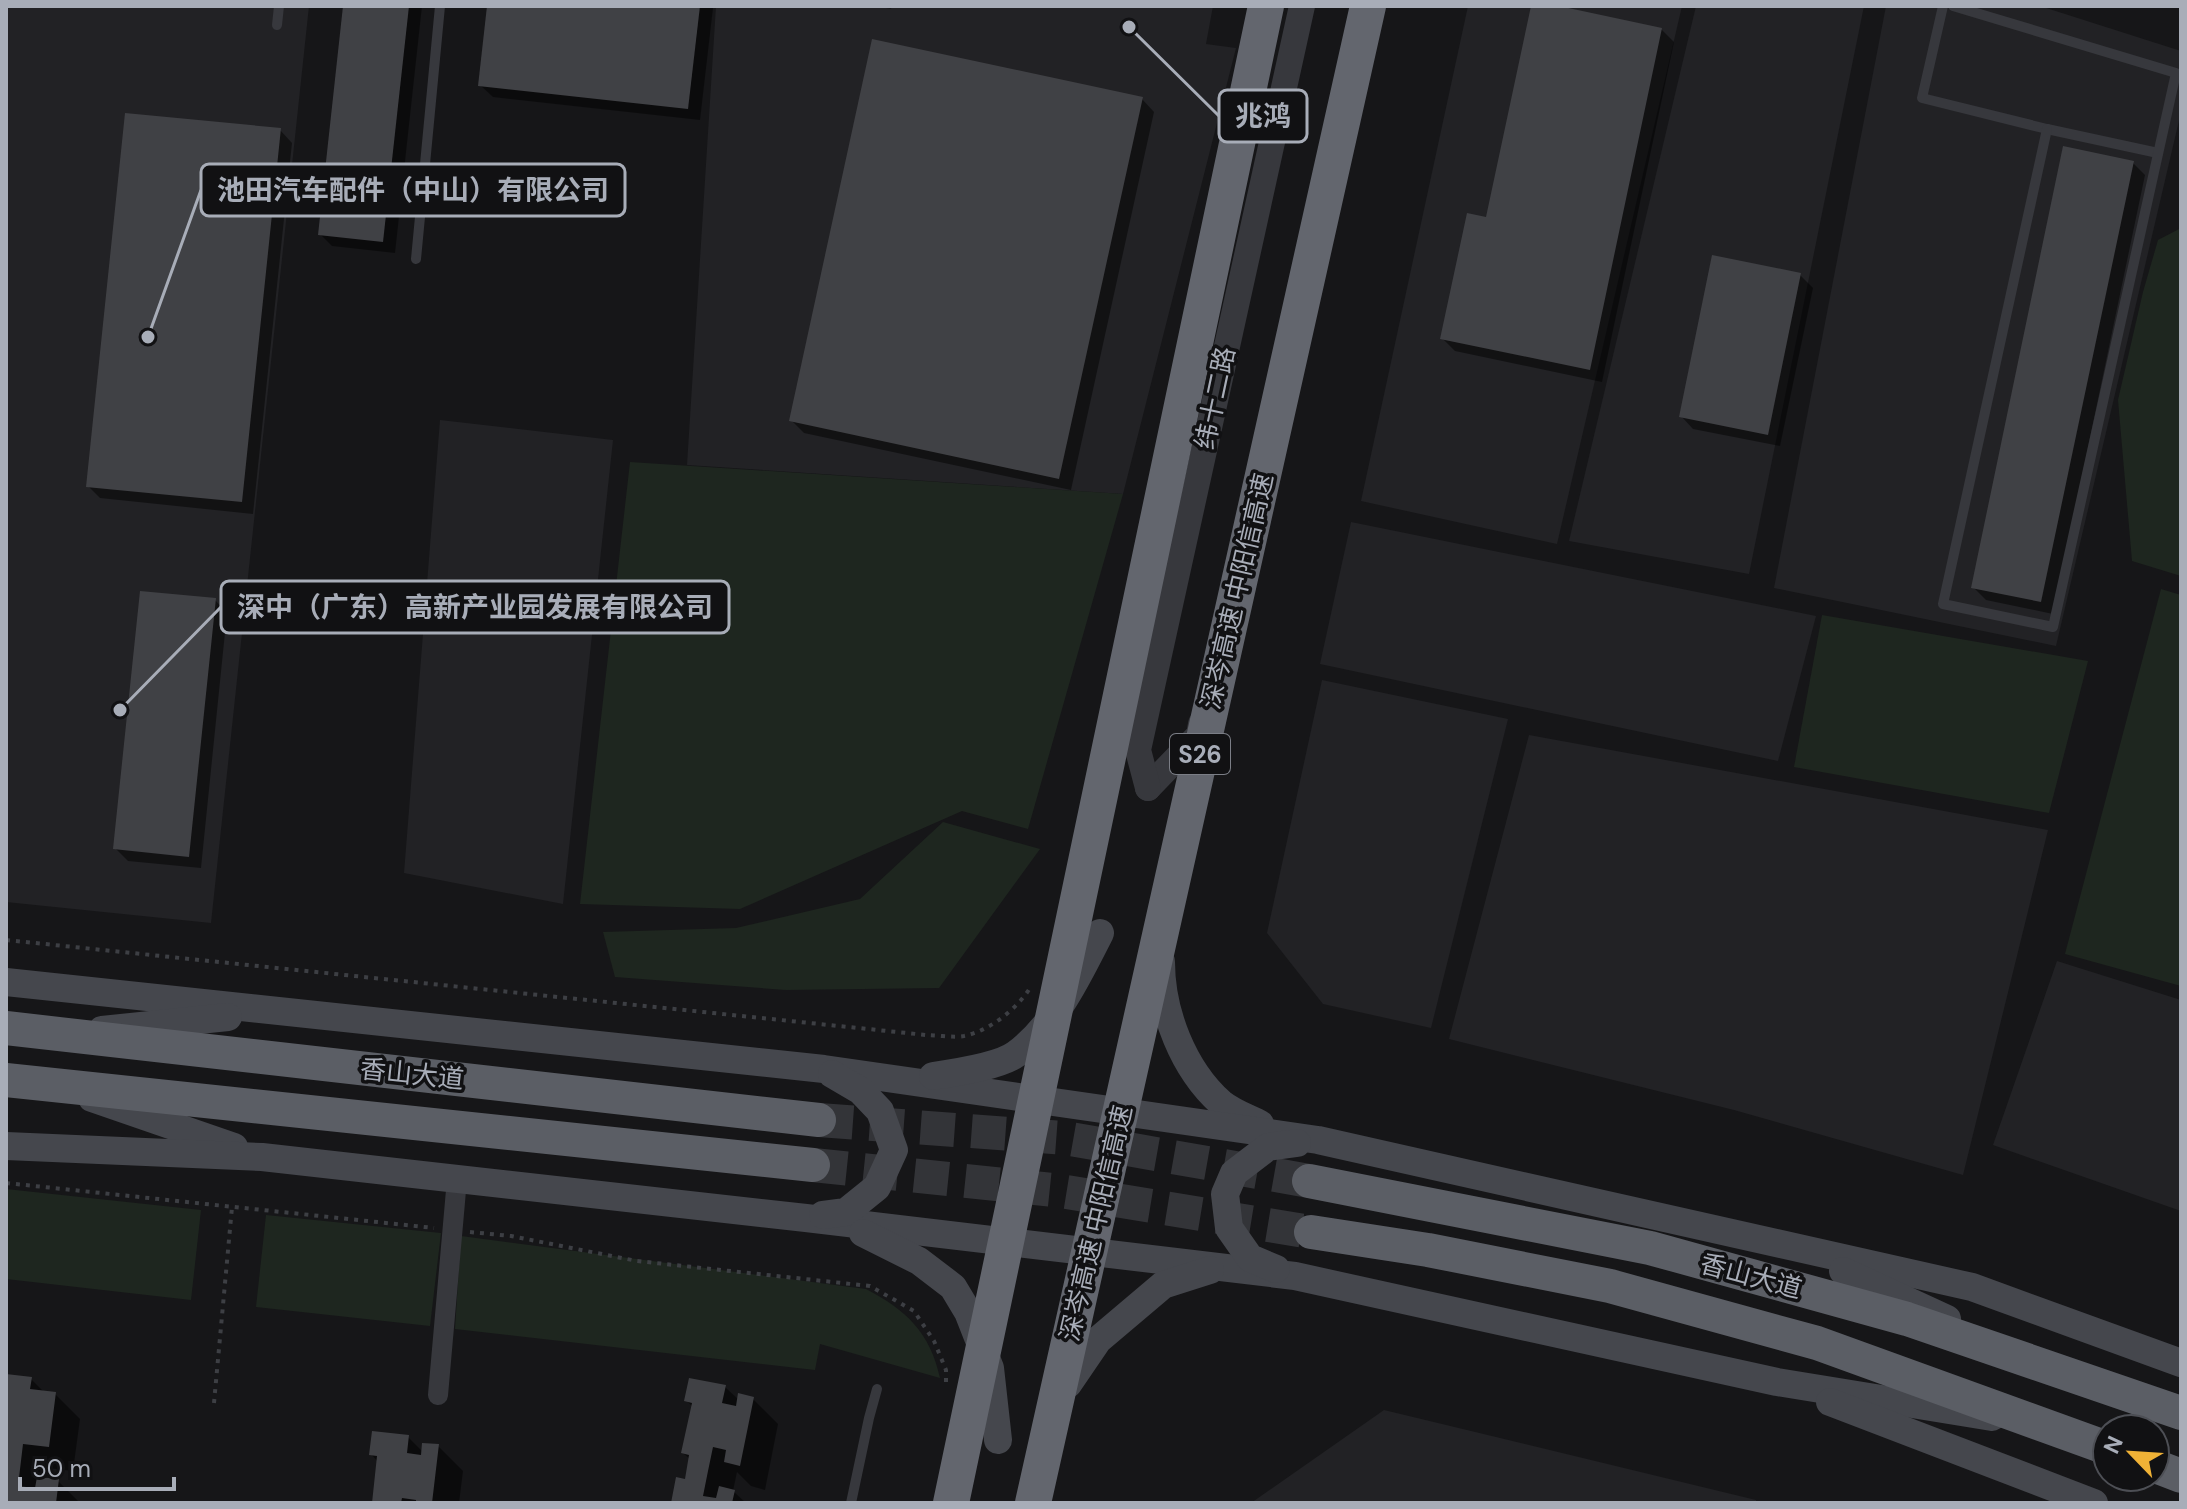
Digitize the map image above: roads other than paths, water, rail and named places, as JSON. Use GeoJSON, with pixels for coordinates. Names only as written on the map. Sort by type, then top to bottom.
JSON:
{"type":"FeatureCollection","features":[{"type":"Feature","properties":{"kind":"highway"},"geometry":{"type":"LineString","coordinates":[[951,1503],[1266,6]]}},
{"type":"Feature","properties":{"kind":"highway","name":"深岑高速 中阳信高速"},"geometry":{"type":"LineString","coordinates":[[1033,1503],[1368,6]]}},
{"type":"Feature","properties":{"kind":"highway","name":"香山大道"},"geometry":{"type":"LineString","coordinates":[[6,1028],[819,1120]]}},
{"type":"Feature","properties":{"kind":"highway","name":"香山大道"},"geometry":{"type":"LineString","coordinates":[[6,1080],[813,1165]]}},
{"type":"Feature","properties":{"kind":"highway","name":"香山大道"},"geometry":{"type":"LineString","coordinates":[[1309,1181],[1650,1248],[1907,1319],[2181,1413]]}},
{"type":"Feature","properties":{"kind":"highway","name":"香山大道"},"geometry":{"type":"LineString","coordinates":[[1311,1232],[1428,1250],[1610,1286],[1817,1343],[2091,1442]]}},
{"type":"Feature","properties":{"kind":"main road"},"geometry":{"type":"LineString","coordinates":[[1160,914],[1161,980],[1170,1022],[1195,1074],[1223,1105],[1279,1134]]}},
{"type":"Feature","properties":{"kind":"main road"},"geometry":{"type":"LineString","coordinates":[[907,1081],[968,1071],[1014,1056],[1071,992],[1100,933]]}},
{"type":"Feature","properties":{"kind":"main road"},"geometry":{"type":"LineString","coordinates":[[6,982],[824,1069],[1318,1140],[1972,1287],[2181,1363]]}},
{"type":"Feature","properties":{"kind":"main road"},"geometry":{"type":"LineString","coordinates":[[61,1034],[284,1011]]}},
{"type":"Feature","properties":{"kind":"main road"},"geometry":{"type":"LineString","coordinates":[[806,1218],[846,1212],[877,1187],[894,1150],[880,1111],[861,1091],[824,1069]]}},
{"type":"Feature","properties":{"kind":"main road"},"geometry":{"type":"LineString","coordinates":[[53,1085],[262,1157]]}},
{"type":"Feature","properties":{"kind":"main road"},"geometry":{"type":"LineString","coordinates":[[1295,1276],[1250,1258],[1229,1228],[1225,1194],[1234,1173],[1268,1147],[1318,1140]]}},
{"type":"Feature","properties":{"kind":"main road"},"geometry":{"type":"LineString","coordinates":[[6,1146],[262,1157],[1295,1276],[1777,1382],[2055,1428]]}},
{"type":"Feature","properties":{"kind":"main road"},"geometry":{"type":"LineString","coordinates":[[837,1221],[919,1261],[953,1287],[968,1312],[990,1368],[998,1440]]}},
{"type":"Feature","properties":{"kind":"main road"},"geometry":{"type":"LineString","coordinates":[[1793,1247],[2071,1376]]}},
{"type":"Feature","properties":{"kind":"main road"},"geometry":{"type":"LineString","coordinates":[[1068,1384],[1098,1340],[1163,1285],[1218,1267]]}},
{"type":"Feature","properties":{"kind":"main road"},"geometry":{"type":"LineString","coordinates":[[1777,1382],[2094,1503]]}},
{"type":"Feature","properties":{"kind":"street","name":"纬十二路"},"geometry":{"type":"LineString","coordinates":[[1302,6],[1138,750],[1148,788],[1199,735],[1356,6]]}},
{"type":"Feature","properties":{"kind":"street"},"geometry":{"type":"LineString","coordinates":[[438,1395],[457,1179]]}},
{"type":"Feature","properties":{"kind":"lane"},"geometry":{"type":"LineString","coordinates":[[277,25],[279,6]]}},
{"type":"Feature","properties":{"kind":"lane"},"geometry":{"type":"LineString","coordinates":[[416,259],[440,6]]}},
{"type":"Feature","properties":{"kind":"lane"},"geometry":{"type":"LineString","coordinates":[[1943,6],[1922,98],[2158,153]]}},
{"type":"Feature","properties":{"kind":"lane"},"geometry":{"type":"LineString","coordinates":[[1953,6],[2176,73],[2053,627],[1943,604],[2047,129]]}},
{"type":"Feature","properties":{"kind":"lane"},"geometry":{"type":"LineString","coordinates":[[851,1503],[877,1389]]}},
{"type":"Feature","properties":{"kind":"tunnel"},"geometry":{"type":"LineString","coordinates":[[819,1120],[1065,1138],[1309,1181]]}},
{"type":"Feature","properties":{"kind":"tunnel"},"geometry":{"type":"LineString","coordinates":[[813,1165],[1054,1190],[1311,1232]]}},
{"type":"Feature","properties":{"kind":"place","name":"兆鸿"},"geometry":{"type":"Point","coordinates":[1129,27]}},
{"type":"Feature","properties":{"kind":"place","name":"池田汽车配件（中山）有限公司"},"geometry":{"type":"Point","coordinates":[148,337]}},
{"type":"Feature","properties":{"kind":"place","name":"深中（广东）高新产业园发展有限公司"},"geometry":{"type":"Point","coordinates":[120,710]}}]}
